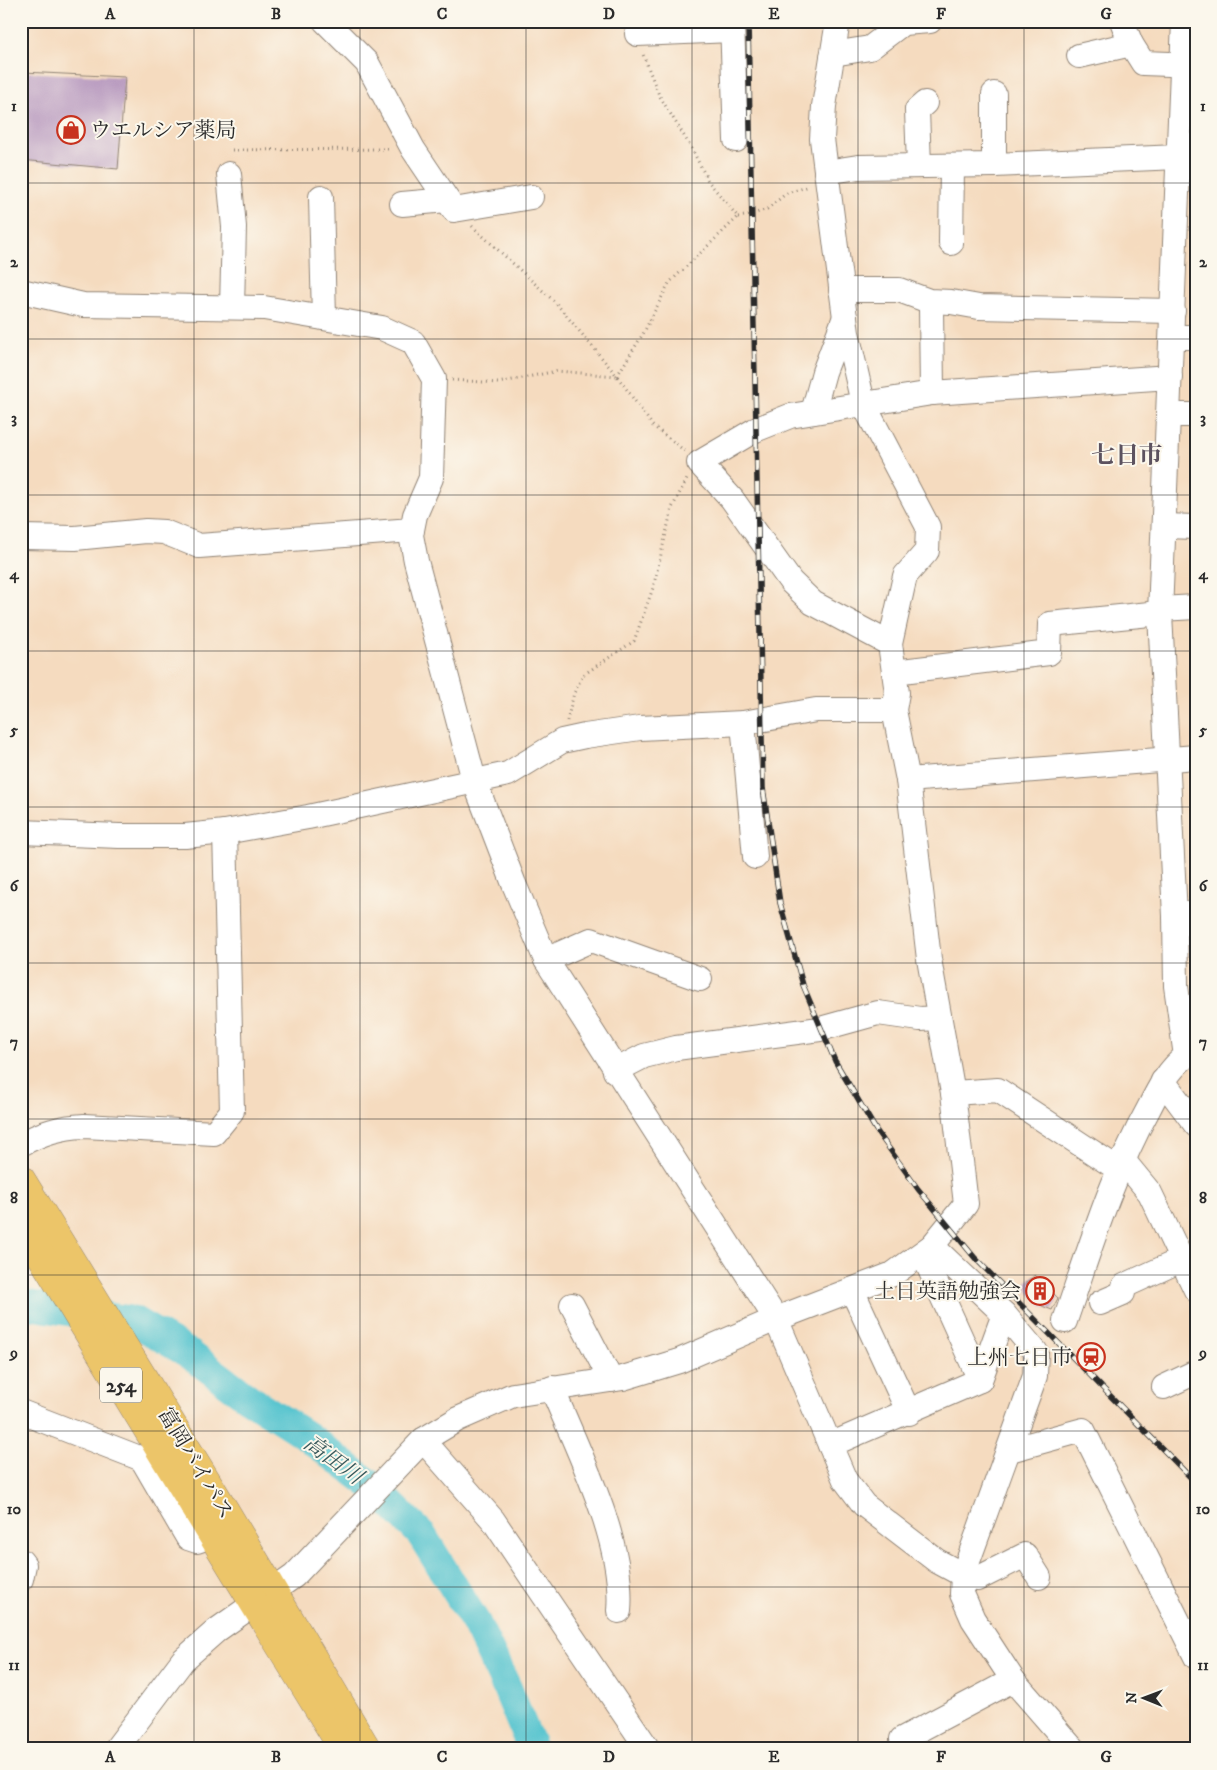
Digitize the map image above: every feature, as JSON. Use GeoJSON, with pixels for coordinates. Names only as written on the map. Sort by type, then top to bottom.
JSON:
{"type":"FeatureCollection","features":[{"type":"Feature","properties":{"kind":"highway","name":"富岡バイパス"},"geometry":{"type":"LineString","coordinates":[[21,1179],[72,1261],[216,1523]]}},
{"type":"Feature","properties":{"kind":"highway","name":"富岡バイパス"},"geometry":{"type":"LineString","coordinates":[[21,1223],[263,1597],[367,1749]]}},
{"type":"Feature","properties":{"kind":"highway","name":"富岡バイパス"},"geometry":{"type":"LineString","coordinates":[[263,1597],[344,1749]]}},
{"type":"Feature","properties":{"kind":"street"},"geometry":{"type":"LineString","coordinates":[[325,21],[367,63],[413,149],[450,205]]}},
{"type":"Feature","properties":{"kind":"street"},"geometry":{"type":"LineString","coordinates":[[116,1749],[183,1660],[217,1630],[294,1576],[418,1445],[458,1419],[513,1395],[611,1380],[679,1361],[776,1319],[893,1274],[928,1250],[966,1204],[953,1093],[929,959],[908,780],[894,710],[898,693],[890,644],[905,576],[927,551],[928,527],[863,403],[845,316],[822,139],[838,21]]}},
{"type":"Feature","properties":{"kind":"street"},"geometry":{"type":"LineString","coordinates":[[832,58],[839,53],[870,48],[903,23],[930,21]]}},
{"type":"Feature","properties":{"kind":"street"},"geometry":{"type":"LineString","coordinates":[[1122,21],[1131,44],[1143,63],[1189,65]]}},
{"type":"Feature","properties":{"kind":"street"},"geometry":{"type":"LineString","coordinates":[[1065,1321],[1120,1164],[1163,1081],[1173,1066],[1191,1054],[1176,986],[1185,914],[1167,759],[1160,611],[1178,157],[1189,65],[1184,21]]}},
{"type":"Feature","properties":{"kind":"street"},"geometry":{"type":"LineString","coordinates":[[638,34],[732,25],[736,140]]}},
{"type":"Feature","properties":{"kind":"street"},"geometry":{"type":"LineString","coordinates":[[1079,56],[1131,44]]}},
{"type":"Feature","properties":{"kind":"street"},"geometry":{"type":"LineString","coordinates":[[994,94],[994,165]]}},
{"type":"Feature","properties":{"kind":"street"},"geometry":{"type":"LineString","coordinates":[[918,166],[917,110],[925,103]]}},
{"type":"Feature","properties":{"kind":"street"},"geometry":{"type":"LineString","coordinates":[[826,179],[858,167],[994,165],[1178,157]]}},
{"type":"Feature","properties":{"kind":"street"},"geometry":{"type":"LineString","coordinates":[[951,243],[952,166]]}},
{"type":"Feature","properties":{"kind":"street"},"geometry":{"type":"LineString","coordinates":[[229,174],[234,227],[232,307]]}},
{"type":"Feature","properties":{"kind":"street"},"geometry":{"type":"LineString","coordinates":[[321,197],[324,318]]}},
{"type":"Feature","properties":{"kind":"street"},"geometry":{"type":"LineString","coordinates":[[402,204],[450,205],[531,197]]}},
{"type":"Feature","properties":{"kind":"street"},"geometry":{"type":"LineString","coordinates":[[841,290],[899,290],[929,301],[950,302],[979,307],[1173,311]]}},
{"type":"Feature","properties":{"kind":"street"},"geometry":{"type":"LineString","coordinates":[[21,291],[83,305],[264,308],[382,328],[413,342],[434,378],[431,478],[415,515],[412,530],[416,561],[474,780],[546,960],[615,1071],[776,1319],[845,1480],[864,1505],[936,1561],[963,1575],[977,1579],[1025,1555],[1039,1577]]}},
{"type":"Feature","properties":{"kind":"street"},"geometry":{"type":"LineString","coordinates":[[932,307],[932,393]]}},
{"type":"Feature","properties":{"kind":"street"},"geometry":{"type":"LineString","coordinates":[[813,412],[824,372],[845,316]]}},
{"type":"Feature","properties":{"kind":"street"},"geometry":{"type":"LineString","coordinates":[[1172,337],[1196,337]]}},
{"type":"Feature","properties":{"kind":"street"},"geometry":{"type":"LineString","coordinates":[[890,644],[813,603],[791,582],[732,499],[699,463],[755,430],[790,416],[932,393],[1170,377]]}},
{"type":"Feature","properties":{"kind":"street"},"geometry":{"type":"LineString","coordinates":[[1168,414],[1196,415]]}},
{"type":"Feature","properties":{"kind":"street"},"geometry":{"type":"LineString","coordinates":[[1164,526],[1196,527]]}},
{"type":"Feature","properties":{"kind":"street"},"geometry":{"type":"LineString","coordinates":[[21,537],[75,538],[146,531],[164,532],[199,546],[412,530]]}},
{"type":"Feature","properties":{"kind":"street"},"geometry":{"type":"LineString","coordinates":[[894,672],[1049,653],[1050,624],[1196,608]]}},
{"type":"Feature","properties":{"kind":"street"},"geometry":{"type":"LineString","coordinates":[[21,832],[119,836],[186,836],[225,832],[308,817],[508,774],[562,742],[585,736],[640,728],[743,723],[816,710],[894,710]]}},
{"type":"Feature","properties":{"kind":"street"},"geometry":{"type":"LineString","coordinates":[[743,723],[755,857]]}},
{"type":"Feature","properties":{"kind":"street"},"geometry":{"type":"LineString","coordinates":[[908,780],[1196,757]]}},
{"type":"Feature","properties":{"kind":"street"},"geometry":{"type":"LineString","coordinates":[[21,1144],[42,1133],[64,1127],[84,1126],[214,1133],[232,1111],[225,832]]}},
{"type":"Feature","properties":{"kind":"street"},"geometry":{"type":"LineString","coordinates":[[546,960],[590,940],[700,979]]}},
{"type":"Feature","properties":{"kind":"street"},"geometry":{"type":"LineString","coordinates":[[615,1071],[644,1056],[676,1048],[820,1029],[878,1014],[920,1019],[939,1018]]}},
{"type":"Feature","properties":{"kind":"street"},"geometry":{"type":"LineString","coordinates":[[1163,1081],[1196,1125]]}},
{"type":"Feature","properties":{"kind":"street"},"geometry":{"type":"LineString","coordinates":[[953,1093],[998,1090],[1120,1164],[1150,1193],[1196,1290]]}},
{"type":"Feature","properties":{"kind":"street"},"geometry":{"type":"LineString","coordinates":[[928,1250],[1004,1314],[1036,1352],[1036,1376],[963,1575],[962,1594],[974,1619],[1013,1680],[1073,1749]]}},
{"type":"Feature","properties":{"kind":"street"},"geometry":{"type":"LineString","coordinates":[[928,1250],[980,1380]]}},
{"type":"Feature","properties":{"kind":"street"},"geometry":{"type":"LineString","coordinates":[[1100,1303],[1123,1293],[1124,1286],[1181,1260]]}},
{"type":"Feature","properties":{"kind":"street"},"geometry":{"type":"LineString","coordinates":[[852,1290],[909,1413]]}},
{"type":"Feature","properties":{"kind":"street"},"geometry":{"type":"LineString","coordinates":[[572,1305],[611,1380]]}},
{"type":"Feature","properties":{"kind":"street"},"geometry":{"type":"LineString","coordinates":[[830,1445],[909,1413],[980,1380],[1004,1314]]}},
{"type":"Feature","properties":{"kind":"street"},"geometry":{"type":"LineString","coordinates":[[1164,1386],[1196,1372]]}},
{"type":"Feature","properties":{"kind":"street"},"geometry":{"type":"LineString","coordinates":[[552,1388],[604,1516],[621,1590],[619,1611]]}},
{"type":"Feature","properties":{"kind":"street"},"geometry":{"type":"LineString","coordinates":[[21,1412],[142,1459],[188,1538],[197,1541],[216,1523]]}},
{"type":"Feature","properties":{"kind":"street"},"geometry":{"type":"LineString","coordinates":[[1010,1450],[1083,1430],[1196,1657]]}},
{"type":"Feature","properties":{"kind":"street"},"geometry":{"type":"LineString","coordinates":[[418,1445],[493,1520],[648,1749]]}},
{"type":"Feature","properties":{"kind":"street"},"geometry":{"type":"LineString","coordinates":[[21,1561],[24,1564],[21,1579]]}},
{"type":"Feature","properties":{"kind":"street"},"geometry":{"type":"LineString","coordinates":[[902,1739],[1013,1680]]}},
{"type":"Feature","properties":{"kind":"path"},"geometry":{"type":"LineString","coordinates":[[638,34],[644,59],[659,95],[692,149],[708,181],[738,217]]}},
{"type":"Feature","properties":{"kind":"path"},"geometry":{"type":"LineString","coordinates":[[232,150],[413,149]]}},
{"type":"Feature","properties":{"kind":"path"},"geometry":{"type":"LineString","coordinates":[[617,376],[644,334],[669,283],[738,217],[767,209],[786,193],[826,179]]}},
{"type":"Feature","properties":{"kind":"path"},"geometry":{"type":"LineString","coordinates":[[450,205],[556,302],[617,376],[653,426],[699,463],[687,479],[672,508],[653,588],[634,641],[583,675],[574,693],[562,742]]}},
{"type":"Feature","properties":{"kind":"path"},"geometry":{"type":"LineString","coordinates":[[434,378],[498,383],[557,371],[617,376]]}},
{"type":"Feature","properties":{"kind":"building","name":"ウエルシア薬局"},"geometry":{"type":"Polygon","coordinates":[[[23,72],[125,77],[118,169],[21,160],[23,72]]]}},
{"type":"Feature","properties":{"kind":"building","name":"土日英語勉強会"},"geometry":{"type":"Polygon","coordinates":[[[1035,1275],[1058,1298],[1052,1310],[1042,1306],[1029,1293],[1026,1282],[1035,1275]]]}},
{"type":"Feature","properties":{"kind":"waterway","name":"高田川"},"geometry":{"type":"LineString","coordinates":[[21,1304],[134,1321],[188,1353],[248,1398],[307,1436],[371,1485],[421,1534],[476,1623],[507,1688],[532,1749]]}},
{"type":"Feature","properties":{"kind":"railway"},"geometry":{"type":"LineString","coordinates":[[748,21],[763,788],[780,903],[803,985],[835,1061],[876,1130],[918,1189],[975,1258],[1196,1483]]}},
{"type":"Feature","properties":{"kind":"place","name":"ウエルシア薬局"},"geometry":{"type":"Point","coordinates":[71,130]}},
{"type":"Feature","properties":{"kind":"place","name":"土日英語勉強会"},"geometry":{"type":"Point","coordinates":[1040,1291]}},
{"type":"Feature","properties":{"kind":"place","name":"上州七日市"},"geometry":{"type":"Point","coordinates":[1091,1357]}},
{"type":"Feature","properties":{"kind":"district","name":"七日市"},"geometry":{"type":"Point","coordinates":[1127,455]}}]}
